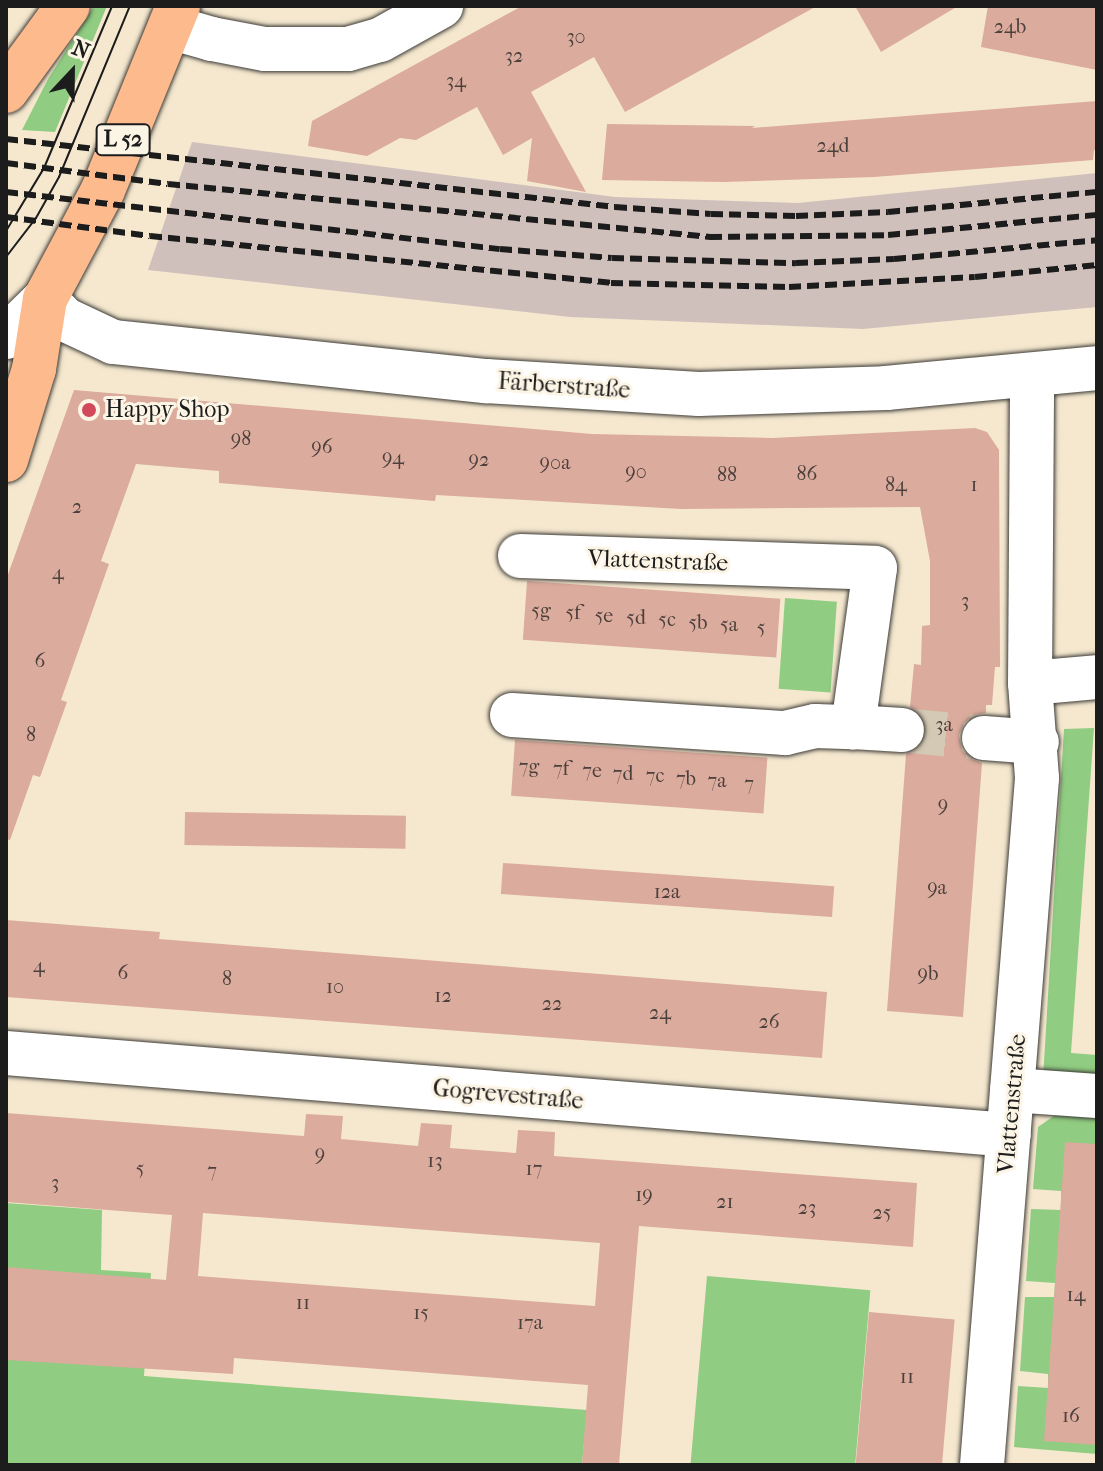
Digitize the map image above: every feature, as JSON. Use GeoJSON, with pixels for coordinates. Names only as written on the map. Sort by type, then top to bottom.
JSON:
{"type":"FeatureCollection","features":[{"type":"Feature","properties":{"kind":"main road"},"geometry":{"type":"LineString","coordinates":[[7,88],[68,6]]}},
{"type":"Feature","properties":{"kind":"main road","name":"L 52"},"geometry":{"type":"LineString","coordinates":[[6,460],[34,369],[22,317],[103,190],[174,16]]}},
{"type":"Feature","properties":{"kind":"street"},"geometry":{"type":"LineString","coordinates":[[174,16],[212,39],[265,49],[348,49],[380,40],[441,6]]}},
{"type":"Feature","properties":{"kind":"street","name":"Färberstraße"},"geometry":{"type":"LineString","coordinates":[[22,317],[64,319],[113,342],[486,381],[699,394],[886,388],[1097,368]]}},
{"type":"Feature","properties":{"kind":"street","name":"Vlattenstraße"},"geometry":{"type":"LineString","coordinates":[[982,1465],[1037,742],[1030,683],[1032,376]]}},
{"type":"Feature","properties":{"kind":"street","name":"Vlattenstraße"},"geometry":{"type":"LineString","coordinates":[[520,556],[875,568],[853,727]]}},
{"type":"Feature","properties":{"kind":"street"},"geometry":{"type":"LineString","coordinates":[[1030,683],[1097,677]]}},
{"type":"Feature","properties":{"kind":"street"},"geometry":{"type":"LineString","coordinates":[[512,715],[785,733],[815,726],[902,730]]}},
{"type":"Feature","properties":{"kind":"street"},"geometry":{"type":"LineString","coordinates":[[984,738],[1037,742]]}},
{"type":"Feature","properties":{"kind":"street","name":"Gogrevestraße"},"geometry":{"type":"LineString","coordinates":[[6,1053],[1009,1135]]}},
{"type":"Feature","properties":{"kind":"street"},"geometry":{"type":"LineString","coordinates":[[1012,1090],[1097,1096]]}},
{"type":"Feature","properties":{"kind":"shaded area"},"geometry":{"type":"Polygon","coordinates":[[[192,142],[615,197],[798,203],[1097,173],[1097,307],[863,329],[570,317],[148,270],[192,142]]]}},
{"type":"Feature","properties":{"kind":"green space"},"geometry":{"type":"Polygon","coordinates":[[[94,6],[107,6],[55,132],[22,130],[48,79],[94,6]]]}},
{"type":"Feature","properties":{"kind":"green space"},"geometry":{"type":"Polygon","coordinates":[[[785,598],[837,602],[831,692],[779,689],[785,598]]]}},
{"type":"Feature","properties":{"kind":"green space"},"geometry":{"type":"Polygon","coordinates":[[[1094,728],[1071,1053],[1097,1055],[1097,1083],[1043,1079],[1064,729],[1094,728]]]}},
{"type":"Feature","properties":{"kind":"green space"},"geometry":{"type":"Polygon","coordinates":[[[1058,1113],[1097,1115],[1097,1454],[1014,1447],[1018,1386],[1048,1388],[1048,1374],[1020,1371],[1025,1297],[1054,1297],[1055,1283],[1026,1281],[1031,1209],[1061,1210],[1061,1191],[1033,1189],[1038,1127],[1058,1113]]]}},
{"type":"Feature","properties":{"kind":"green space"},"geometry":{"type":"Polygon","coordinates":[[[6,1203],[102,1210],[101,1270],[151,1273],[144,1376],[587,1410],[582,1465],[6,1465],[6,1203]]]}},
{"type":"Feature","properties":{"kind":"green space"},"geometry":{"type":"Polygon","coordinates":[[[707,1276],[870,1290],[855,1465],[690,1465],[707,1276]]]}},
{"type":"Feature","properties":{"kind":"building"},"geometry":{"type":"Polygon","coordinates":[[[522,6],[817,6],[625,112],[594,57],[531,92],[586,192],[527,181],[532,138],[503,155],[477,107],[416,140],[400,138],[367,156],[308,146],[312,121],[522,6]]]}},
{"type":"Feature","properties":{"kind":"building"},"geometry":{"type":"Polygon","coordinates":[[[855,6],[958,6],[881,52],[855,6]]]}},
{"type":"Feature","properties":{"kind":"building"},"geometry":{"type":"Polygon","coordinates":[[[988,6],[1097,6],[1097,70],[981,47],[988,6]]]}},
{"type":"Feature","properties":{"kind":"building"},"geometry":{"type":"Polygon","coordinates":[[[1097,101],[1097,151],[1094,150],[1093,160],[874,177],[723,182],[602,180],[607,124],[755,126],[752,128],[1097,101]]]}},
{"type":"Feature","properties":{"kind":"building"},"geometry":{"type":"Polygon","coordinates":[[[74,390],[592,434],[772,438],[975,428],[987,432],[999,450],[1000,667],[995,667],[992,705],[986,705],[986,713],[974,715],[964,723],[959,735],[962,750],[971,759],[982,763],[963,1017],[887,1011],[906,754],[922,744],[927,732],[924,718],[910,707],[914,664],[921,665],[922,626],[930,625],[930,561],[920,507],[681,509],[436,495],[435,501],[219,483],[219,471],[136,464],[101,561],[109,564],[61,700],[67,702],[40,777],[33,775],[10,840],[6,839],[6,580],[74,390]]]}},
{"type":"Feature","properties":{"kind":"building"},"geometry":{"type":"Polygon","coordinates":[[[527,581],[780,599],[776,658],[523,640],[527,581]]]}},
{"type":"Feature","properties":{"kind":"building"},"geometry":{"type":"Polygon","coordinates":[[[515,740],[767,758],[763,814],[511,796],[515,740]]]}},
{"type":"Feature","properties":{"kind":"building"},"geometry":{"type":"Polygon","coordinates":[[[185,812],[406,816],[405,849],[184,845],[185,812]]]}},
{"type":"Feature","properties":{"kind":"building"},"geometry":{"type":"Polygon","coordinates":[[[503,863],[834,886],[832,917],[501,894],[503,863]]]}},
{"type":"Feature","properties":{"kind":"building"},"geometry":{"type":"Polygon","coordinates":[[[6,920],[160,932],[159,939],[827,992],[822,1058],[6,997],[6,920]]]}},
{"type":"Feature","properties":{"kind":"building"},"geometry":{"type":"Polygon","coordinates":[[[6,1113],[304,1136],[306,1114],[343,1116],[341,1139],[418,1146],[421,1123],[452,1125],[450,1148],[516,1153],[518,1130],[555,1132],[554,1156],[917,1183],[913,1247],[639,1226],[619,1465],[582,1465],[588,1385],[234,1358],[233,1374],[6,1360],[6,1267],[166,1280],[172,1215],[6,1202],[6,1113]],[[203,1213],[198,1276],[595,1306],[600,1243],[203,1213]]]}},
{"type":"Feature","properties":{"kind":"building"},"geometry":{"type":"Polygon","coordinates":[[[1065,1142],[1097,1144],[1097,1445],[1044,1441],[1065,1142]]]}},
{"type":"Feature","properties":{"kind":"building"},"geometry":{"type":"Polygon","coordinates":[[[869,1312],[955,1319],[942,1465],[856,1464],[869,1312]]]}},
{"type":"Feature","properties":{"kind":"tunnel"},"geometry":{"type":"LineString","coordinates":[[902,730],[984,738]]}},
{"type":"Feature","properties":{"kind":"tram line"},"geometry":{"type":"LineString","coordinates":[[6,231],[44,168],[112,6]]}},
{"type":"Feature","properties":{"kind":"tram line"},"geometry":{"type":"LineString","coordinates":[[6,257],[36,218],[59,177],[130,6]]}},
{"type":"Feature","properties":{"kind":"railway"},"geometry":{"type":"LineString","coordinates":[[6,139],[615,207],[711,214],[796,216],[888,212],[1097,192]]}},
{"type":"Feature","properties":{"kind":"railway"},"geometry":{"type":"LineString","coordinates":[[6,163],[168,184],[710,237],[888,235],[1097,215]]}},
{"type":"Feature","properties":{"kind":"railway"},"geometry":{"type":"LineString","coordinates":[[6,192],[500,249],[612,258],[796,263],[894,259],[1097,240]]}},
{"type":"Feature","properties":{"kind":"railway"},"geometry":{"type":"LineString","coordinates":[[6,217],[150,236],[611,283],[789,287],[975,277],[1097,265]]}},
{"type":"Feature","properties":{"kind":"place","name":"Happy Shop"},"geometry":{"type":"Point","coordinates":[89,410]}}]}
